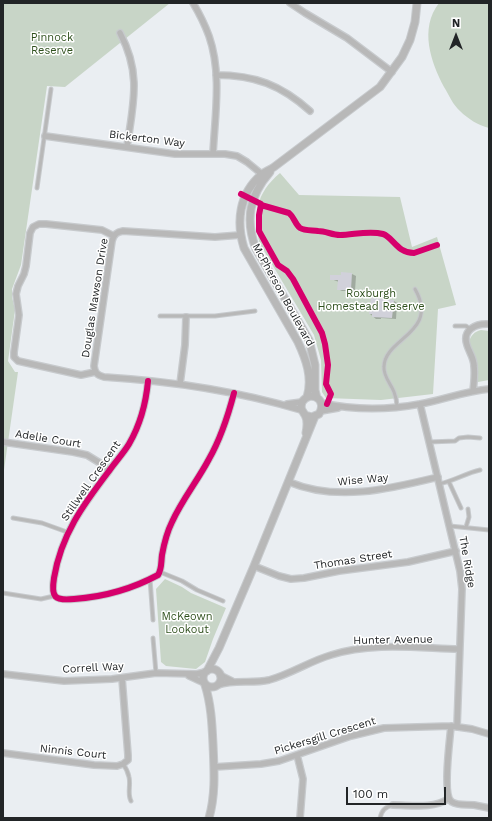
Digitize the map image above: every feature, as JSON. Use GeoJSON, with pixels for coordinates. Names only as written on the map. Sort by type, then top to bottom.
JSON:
{"type":"FeatureCollection","features":[{"type":"Feature","properties":{"kind":"street"},"geometry":{"type":"LineString","coordinates":[[193,3],[209,36],[214,55],[216,75],[213,154]]}},
{"type":"Feature","properties":{"kind":"street"},"geometry":{"type":"LineString","coordinates":[[290,3],[347,38],[392,72]]}},
{"type":"Feature","properties":{"kind":"street","name":"McPherson Boulevard"},"geometry":{"type":"LineString","coordinates":[[304,400],[309,390],[309,380],[304,354],[244,248],[240,235],[240,209],[251,186],[380,87],[402,57],[410,40],[415,22],[417,3]]}},
{"type":"Feature","properties":{"kind":"street"},"geometry":{"type":"LineString","coordinates":[[120,33],[132,60],[135,78],[127,148]]}},
{"type":"Feature","properties":{"kind":"street"},"geometry":{"type":"LineString","coordinates":[[216,75],[232,75],[268,83],[283,90],[310,111]]}},
{"type":"Feature","properties":{"kind":"street","name":"Bickerton Way"},"geometry":{"type":"LineString","coordinates":[[44,136],[175,154],[225,154],[237,156],[255,168],[263,176]]}},
{"type":"Feature","properties":{"kind":"street","name":"McPherson Boulevard"},"geometry":{"type":"LineString","coordinates":[[263,176],[250,208],[250,235],[259,254],[309,340],[315,365],[315,390],[320,404]]}},
{"type":"Feature","properties":{"kind":"street"},"geometry":{"type":"LineString","coordinates":[[95,372],[81,375],[18,361],[14,357],[19,315],[16,294],[24,274],[30,233],[33,227],[39,224],[46,224],[102,230],[114,236]]}},
{"type":"Feature","properties":{"kind":"street","name":"Douglas Mawson Drive"},"geometry":{"type":"LineString","coordinates":[[240,235],[215,237],[123,231],[118,232],[112,241],[94,366],[95,372],[98,376],[104,378],[180,384],[234,393],[280,404],[303,413]]}},
{"type":"Feature","properties":{"kind":"street"},"geometry":{"type":"LineString","coordinates":[[180,384],[185,345],[186,317]]}},
{"type":"Feature","properties":{"kind":"street"},"geometry":{"type":"LineString","coordinates":[[473,391],[474,365],[466,339],[467,334],[470,329],[480,324],[489,324]]}},
{"type":"Feature","properties":{"kind":"street","name":"Stillwell Crescent"},"geometry":{"type":"LineString","coordinates":[[54,596],[52,589],[56,566],[67,532],[77,515],[129,444],[144,408],[148,381]]}},
{"type":"Feature","properties":{"kind":"street"},"geometry":{"type":"LineString","coordinates":[[306,439],[307,424],[303,413],[304,400],[310,396],[320,404],[342,407],[397,407],[420,404],[473,391],[489,389]]}},
{"type":"Feature","properties":{"kind":"street"},"geometry":{"type":"LineString","coordinates":[[54,596],[58,599],[64,600],[85,599],[130,588],[158,575],[160,572],[166,536],[172,521],[210,459],[227,419],[234,393]]}},
{"type":"Feature","properties":{"kind":"street","name":"Douglas Mawson Drive"},"geometry":{"type":"LineString","coordinates":[[280,404],[304,400]]}},
{"type":"Feature","properties":{"kind":"street"},"geometry":{"type":"LineString","coordinates":[[210,816],[215,787],[211,707],[203,677],[219,648],[320,404]]}},
{"type":"Feature","properties":{"kind":"street","name":"The Ridge"},"geometry":{"type":"LineString","coordinates":[[420,404],[456,551],[462,589],[454,726],[447,770],[448,799]]}},
{"type":"Feature","properties":{"kind":"street"},"geometry":{"type":"LineString","coordinates":[[303,413],[312,417],[315,416]]}},
{"type":"Feature","properties":{"kind":"street","name":"Adelie Court"},"geometry":{"type":"LineString","coordinates":[[3,442],[87,455],[109,470]]}},
{"type":"Feature","properties":{"kind":"street","name":"Wise Way"},"geometry":{"type":"LineString","coordinates":[[289,482],[303,488],[323,492],[345,493],[388,489],[438,477]]}},
{"type":"Feature","properties":{"kind":"street","name":"Thomas Street"},"geometry":{"type":"LineString","coordinates":[[254,566],[291,579],[408,562],[456,551]]}},
{"type":"Feature","properties":{"kind":"street"},"geometry":{"type":"LineString","coordinates":[[211,707],[220,680],[217,659],[219,648]]}},
{"type":"Feature","properties":{"kind":"street","name":"Hunter Avenue"},"geometry":{"type":"LineString","coordinates":[[217,686],[226,682],[253,682],[269,680],[330,655],[363,648],[459,649]]}},
{"type":"Feature","properties":{"kind":"street"},"geometry":{"type":"LineString","coordinates":[[206,671],[215,670],[220,674]]}},
{"type":"Feature","properties":{"kind":"street","name":"Correll Way"},"geometry":{"type":"LineString","coordinates":[[3,674],[64,681],[122,678],[156,674],[197,674],[206,671]]}},
{"type":"Feature","properties":{"kind":"street","name":"Correll Way"},"geometry":{"type":"LineString","coordinates":[[185,674],[205,684]]}},
{"type":"Feature","properties":{"kind":"street","name":"Hunter Avenue"},"geometry":{"type":"LineString","coordinates":[[220,674],[237,682]]}},
{"type":"Feature","properties":{"kind":"street"},"geometry":{"type":"LineString","coordinates":[[122,678],[128,754],[128,760],[123,764]]}},
{"type":"Feature","properties":{"kind":"street"},"geometry":{"type":"LineString","coordinates":[[205,684],[210,687],[217,686]]}},
{"type":"Feature","properties":{"kind":"street","name":"Pickersgill Crescent"},"geometry":{"type":"LineString","coordinates":[[214,767],[261,764],[279,761],[351,736],[378,729],[454,726],[489,734]]}},
{"type":"Feature","properties":{"kind":"street","name":"Ninnis Court"},"geometry":{"type":"LineString","coordinates":[[3,753],[94,765],[117,766],[123,764]]}},
{"type":"Feature","properties":{"kind":"street"},"geometry":{"type":"LineString","coordinates":[[297,755],[303,779],[300,818]]}},
{"type":"Feature","properties":{"kind":"street"},"geometry":{"type":"LineString","coordinates":[[393,805],[435,805],[448,799],[452,803],[489,808]]}},
{"type":"Feature","properties":{"kind":"lane"},"geometry":{"type":"LineString","coordinates":[[38,188],[51,89]]}},
{"type":"Feature","properties":{"kind":"lane"},"geometry":{"type":"LineString","coordinates":[[397,407],[395,394],[385,375],[385,358],[420,320],[421,304],[415,289]]}},
{"type":"Feature","properties":{"kind":"lane"},"geometry":{"type":"LineString","coordinates":[[160,316],[215,316],[254,311]]}},
{"type":"Feature","properties":{"kind":"lane"},"geometry":{"type":"LineString","coordinates":[[455,326],[466,326],[470,329]]}},
{"type":"Feature","properties":{"kind":"lane"},"geometry":{"type":"LineString","coordinates":[[429,442],[455,442],[459,438],[480,438]]}},
{"type":"Feature","properties":{"kind":"lane"},"geometry":{"type":"LineString","coordinates":[[440,484],[449,482],[470,472],[480,470]]}},
{"type":"Feature","properties":{"kind":"lane"},"geometry":{"type":"LineString","coordinates":[[449,482],[461,508]]}},
{"type":"Feature","properties":{"kind":"lane"},"geometry":{"type":"LineString","coordinates":[[466,527],[469,517],[468,509]]}},
{"type":"Feature","properties":{"kind":"lane"},"geometry":{"type":"LineString","coordinates":[[13,518],[42,523],[67,532]]}},
{"type":"Feature","properties":{"kind":"lane"},"geometry":{"type":"LineString","coordinates":[[450,526],[489,530]]}},
{"type":"Feature","properties":{"kind":"lane"},"geometry":{"type":"LineString","coordinates":[[160,572],[182,581],[223,602]]}},
{"type":"Feature","properties":{"kind":"lane"},"geometry":{"type":"LineString","coordinates":[[150,579],[153,620]]}},
{"type":"Feature","properties":{"kind":"lane"},"geometry":{"type":"LineString","coordinates":[[3,593],[41,599],[54,596]]}},
{"type":"Feature","properties":{"kind":"lane"},"geometry":{"type":"LineString","coordinates":[[153,638],[156,674]]}},
{"type":"Feature","properties":{"kind":"lane"},"geometry":{"type":"LineString","coordinates":[[123,764],[130,778],[129,798],[131,801]]}},
{"type":"Feature","properties":{"kind":"lane"},"geometry":{"type":"LineString","coordinates":[[380,818],[382,811],[387,806],[393,805]]}},
{"type":"Feature","properties":{"kind":"green space","name":"Pinnock Reserve"},"geometry":{"type":"Polygon","coordinates":[[[3,3],[170,3],[65,87],[47,86],[21,265],[12,289],[15,310],[8,361],[15,372],[18,372],[3,477],[3,3]]]}},
{"type":"Feature","properties":{"kind":"green space"},"geometry":{"type":"Polygon","coordinates":[[[439,3],[489,3],[489,128],[466,117],[458,109],[444,87],[435,67],[431,56],[428,34],[433,13],[439,3]]]}},
{"type":"Feature","properties":{"kind":"green space","name":"Roxburgh Homestead Reserve"},"geometry":{"type":"Polygon","coordinates":[[[280,173],[299,195],[400,197],[412,247],[437,237],[456,305],[438,309],[433,394],[381,400],[326,398],[322,392],[321,360],[314,335],[260,244],[256,224],[258,206],[266,189],[280,173]]]}},
{"type":"Feature","properties":{"kind":"green space"},"geometry":{"type":"Polygon","coordinates":[[[481,330],[489,331],[489,380],[478,382],[478,367],[469,342],[473,334],[481,330]]]}},
{"type":"Feature","properties":{"kind":"green space","name":"McKeown Lookout"},"geometry":{"type":"Polygon","coordinates":[[[165,579],[191,593],[226,608],[205,662],[196,669],[166,666],[161,662],[156,589],[165,579]]]}},
{"type":"Feature","properties":{"kind":"building"},"geometry":{"type":"Polygon","coordinates":[[[341,272],[352,273],[351,290],[337,290],[338,280],[330,280],[330,275],[341,275],[341,272]]]}},
{"type":"Feature","properties":{"kind":"building"},"geometry":{"type":"Polygon","coordinates":[[[371,298],[394,300],[392,318],[372,317],[372,314],[369,314],[371,298]]]}},
{"type":"Feature","properties":{"kind":"cycle path"},"geometry":{"type":"LineString","coordinates":[[241,194],[261,205],[289,213],[298,226],[304,230],[321,231],[340,235],[367,233],[383,234],[390,238],[399,248],[414,253],[437,245]]}},
{"type":"Feature","properties":{"kind":"cycle path"},"geometry":{"type":"LineString","coordinates":[[261,205],[259,215],[259,231],[278,265],[287,271],[293,279],[322,333],[328,365],[326,384],[331,394],[327,404]]}},
{"type":"Feature","properties":{"kind":"cycle path"},"geometry":{"type":"LineString","coordinates":[[148,381],[142,414],[133,437],[82,508],[74,521],[62,548],[57,562],[53,584],[54,594],[58,598],[74,599],[106,594],[128,588],[158,575],[161,568],[162,555],[170,526],[180,506],[205,467],[221,435],[234,393]]}}]}
